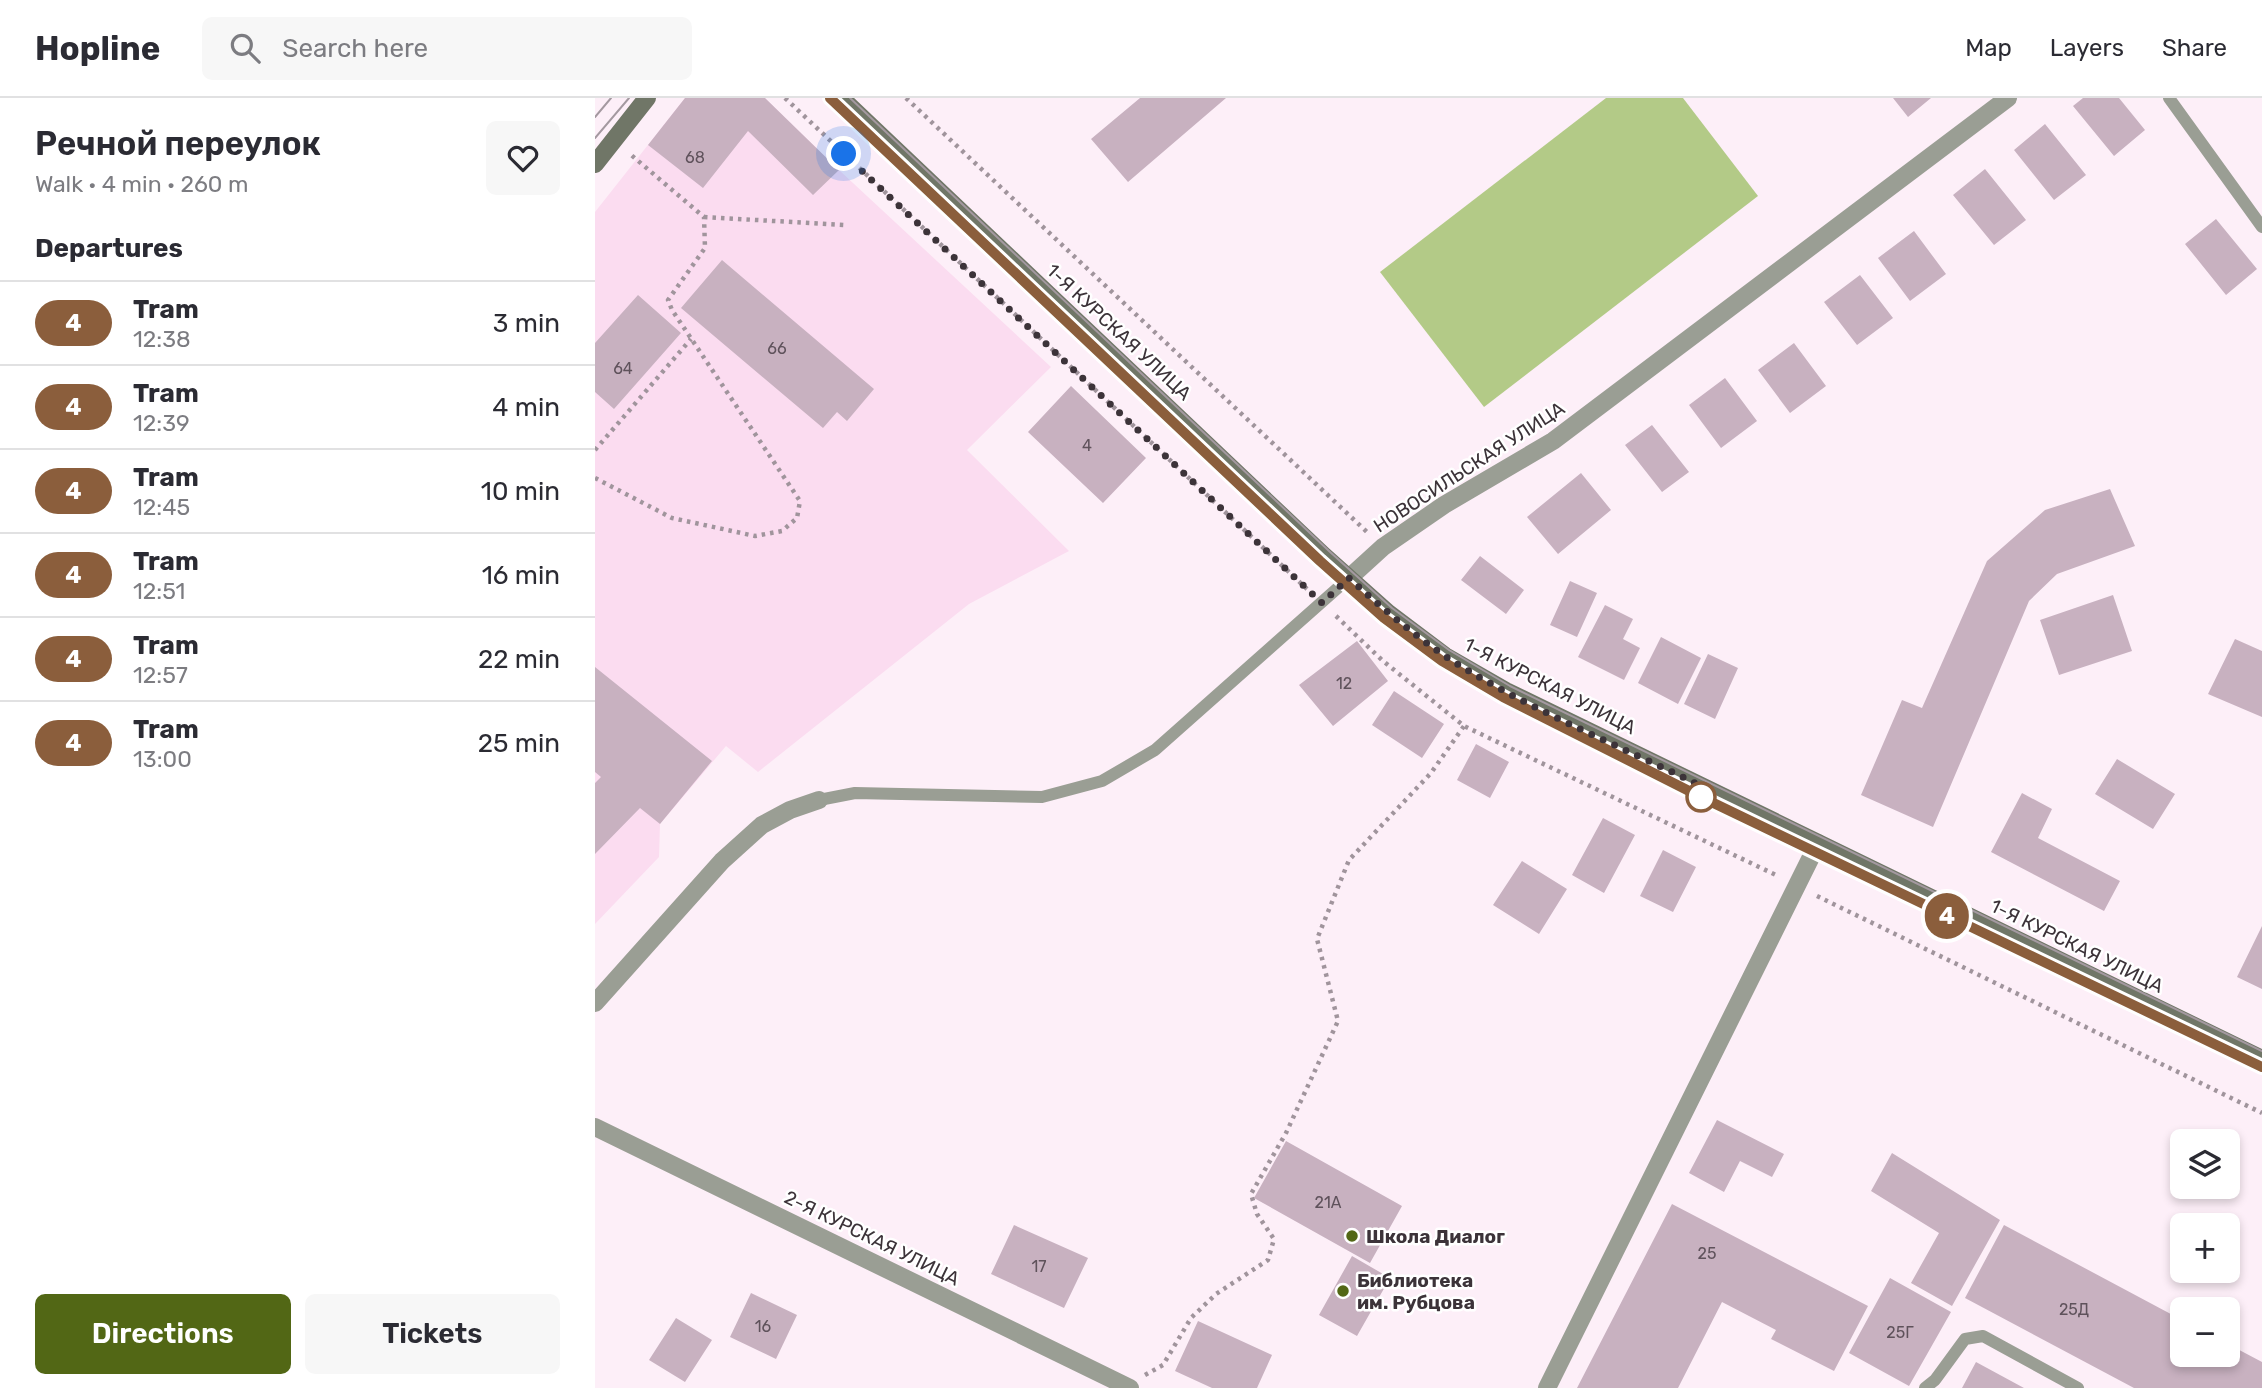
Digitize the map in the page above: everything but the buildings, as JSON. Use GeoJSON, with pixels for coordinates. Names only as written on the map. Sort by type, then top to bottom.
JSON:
{"type":"FeatureCollection","features":[{"type":"Feature","properties":{"kind":"main road"},"geometry":{"type":"LineString","coordinates":[[595,164],[647,98]]}},
{"type":"Feature","properties":{"kind":"main road","name":"1-Я КУРСКАЯ УЛИЦА"},"geometry":{"type":"LineString","coordinates":[[841,98],[1349,578],[1388,613],[1445,656],[1506,691],[2262,1059]]}},
{"type":"Feature","properties":{"kind":"street","name":"НОВОСИЛЬСКАЯ УЛИЦА"},"geometry":{"type":"LineString","coordinates":[[1349,578],[1383,547],[1444,505],[1553,441],[2008,98]]}},
{"type":"Feature","properties":{"kind":"street","name":"НОВОСИЛЬСКАЯ УЛИЦА"},"geometry":{"type":"LineString","coordinates":[[595,1003],[722,862],[762,825],[790,810],[819,800]]}},
{"type":"Feature","properties":{"kind":"street"},"geometry":{"type":"LineString","coordinates":[[1547,1388],[1818,843]]}},
{"type":"Feature","properties":{"kind":"street","name":"2-Я КУРСКАЯ УЛИЦА"},"geometry":{"type":"LineString","coordinates":[[595,1126],[1128,1387]]}},
{"type":"Feature","properties":{"kind":"lane"},"geometry":{"type":"LineString","coordinates":[[2169,98],[2262,227]]}},
{"type":"Feature","properties":{"kind":"lane","name":"НОВОСИЛЬСКАЯ УЛИЦА"},"geometry":{"type":"LineString","coordinates":[[819,800],[855,793],[1042,797],[1102,781],[1155,750],[1349,578]]}},
{"type":"Feature","properties":{"kind":"lane"},"geometry":{"type":"LineString","coordinates":[[1925,1388],[1935,1380],[1965,1339],[1983,1336],[2078,1388]]}},
{"type":"Feature","properties":{"kind":"path"},"geometry":{"type":"LineString","coordinates":[[785,98],[1322,603]]}},
{"type":"Feature","properties":{"kind":"path"},"geometry":{"type":"LineString","coordinates":[[906,98],[1383,547]]}},
{"type":"Feature","properties":{"kind":"path"},"geometry":{"type":"LineString","coordinates":[[626,151],[704,217],[844,225]]}},
{"type":"Feature","properties":{"kind":"path"},"geometry":{"type":"LineString","coordinates":[[595,478],[672,518],[755,536],[782,531],[797,518],[800,501],[691,339],[668,300],[705,248],[704,217]]}},
{"type":"Feature","properties":{"kind":"path"},"geometry":{"type":"LineString","coordinates":[[595,450],[691,339]]}},
{"type":"Feature","properties":{"kind":"path"},"geometry":{"type":"LineString","coordinates":[[1128,1387],[1163,1365],[1191,1318],[1216,1294],[1268,1260],[1274,1240],[1257,1214],[1251,1194],[1286,1133],[1338,1021],[1317,939],[1349,860],[1431,773],[1464,726]]}},
{"type":"Feature","properties":{"kind":"shaded area"},"geometry":{"type":"Polygon","coordinates":[[[685,98],[765,98],[1051,367],[967,450],[1069,551],[969,604],[758,772],[726,746],[660,824],[659,857],[595,924],[595,212],[685,98]]]}},
{"type":"Feature","properties":{"kind":"green space"},"geometry":{"type":"Polygon","coordinates":[[[1606,98],[1683,98],[1758,196],[1484,407],[1380,272],[1606,98]]]}},
{"type":"Feature","properties":{"kind":"tram line"},"geometry":{"type":"LineString","coordinates":[[595,117],[611,98]]}},
{"type":"Feature","properties":{"kind":"tram line"},"geometry":{"type":"LineString","coordinates":[[595,138],[629,98]]}},
{"type":"Feature","properties":{"kind":"tram line"},"geometry":{"type":"LineString","coordinates":[[829,98],[1320,561],[1384,618],[1442,661],[1503,697],[1701,797],[2262,1067]]}},
{"type":"Feature","properties":{"kind":"tram line","name":"4"},"geometry":{"type":"LineString","coordinates":[[830,98],[1320,561],[1384,618],[1442,661],[1503,697],[1701,797],[2262,1067]]}},
{"type":"Feature","properties":{"kind":"tram line"},"geometry":{"type":"LineString","coordinates":[[850,98],[1329,551],[1392,608],[1449,650],[1510,686],[2262,1051]]}},
{"type":"Feature","properties":{"kind":"place","name":"Школа Диалог"},"geometry":{"type":"Point","coordinates":[1352,1236]}},
{"type":"Feature","properties":{"kind":"place","name":"Библиотека им. Рубцова"},"geometry":{"type":"Point","coordinates":[1343,1291]}},
{"type":"Feature","properties":{"kind":"route"},"geometry":{"type":"LineString","coordinates":[[844,154],[1322,603],[1349,578],[1388,613],[1445,656],[1506,691],[1699,785],[1701,797]]}}]}
